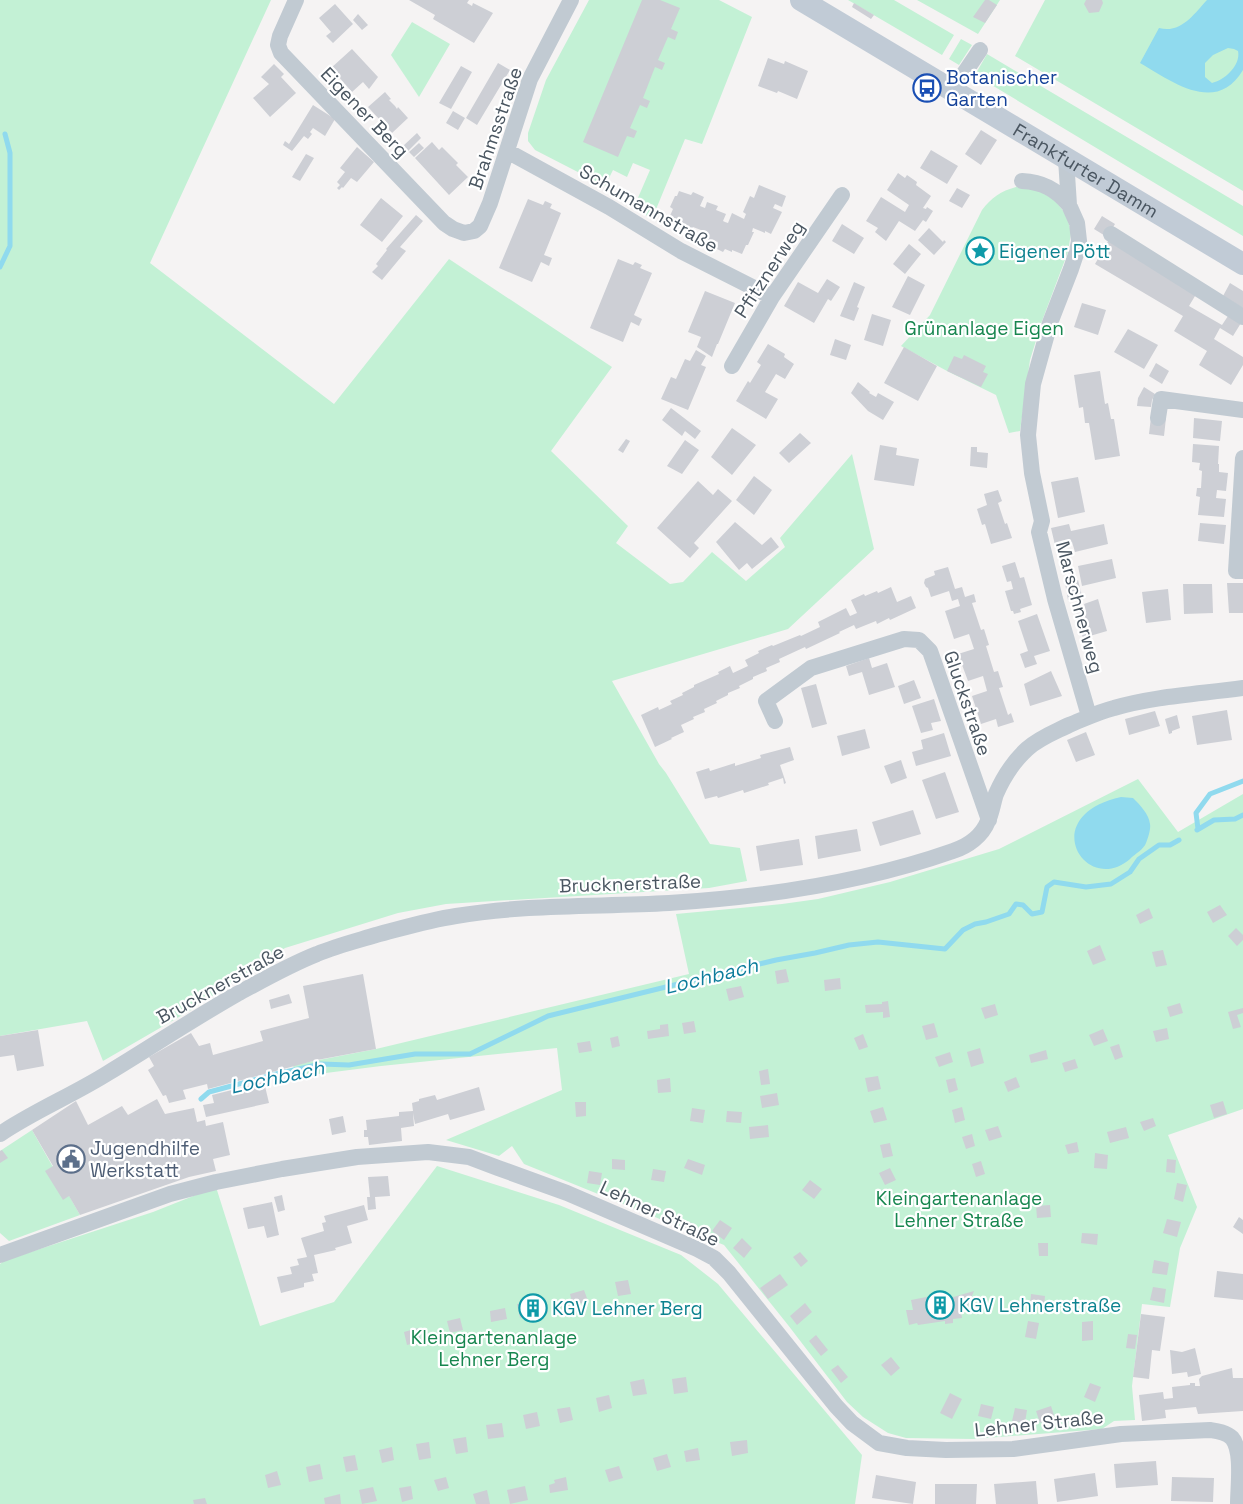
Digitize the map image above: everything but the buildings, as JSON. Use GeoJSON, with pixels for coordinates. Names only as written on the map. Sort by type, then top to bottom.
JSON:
{"type":"FeatureCollection","features":[{"type":"Feature","properties":{"kind":"main road","name":"Frankfurter Damm"},"geometry":{"type":"LineString","coordinates":[[801,0],[1243,264]]}},
{"type":"Feature","properties":{"kind":"street","name":"Eigener Berg"},"geometry":{"type":"LineString","coordinates":[[296,0],[280,36],[278,46],[281,53],[444,224],[452,230],[464,233]]}},
{"type":"Feature","properties":{"kind":"street","name":"Brahmsstraße"},"geometry":{"type":"LineString","coordinates":[[464,233],[474,231],[480,226],[490,203],[530,79],[571,0]]}},
{"type":"Feature","properties":{"kind":"street"},"geometry":{"type":"LineString","coordinates":[[951,89],[980,50]]}},
{"type":"Feature","properties":{"kind":"street","name":"Schumannstraße"},"geometry":{"type":"LineString","coordinates":[[507,151],[622,214],[681,251],[772,297]]}},
{"type":"Feature","properties":{"kind":"street","name":"Marschnerweg"},"geometry":{"type":"LineString","coordinates":[[1066,159],[1069,205],[1076,223],[1079,241],[1077,252],[1050,323],[1037,368],[1033,384],[1028,434],[1032,473],[1042,521],[1039,532],[1055,599],[1089,716]]}},
{"type":"Feature","properties":{"kind":"street"},"geometry":{"type":"LineString","coordinates":[[1022,181],[1033,182],[1052,188],[1069,205]]}},
{"type":"Feature","properties":{"kind":"street","name":"Pfitznerweg"},"geometry":{"type":"LineString","coordinates":[[732,366],[772,297],[842,196]]}},
{"type":"Feature","properties":{"kind":"street"},"geometry":{"type":"LineString","coordinates":[[1111,234],[1243,317]]}},
{"type":"Feature","properties":{"kind":"street"},"geometry":{"type":"LineString","coordinates":[[1158,418],[1161,399],[1243,410]]}},
{"type":"Feature","properties":{"kind":"street"},"geometry":{"type":"LineString","coordinates":[[1243,458],[1236,571],[1243,571]]}},
{"type":"Feature","properties":{"kind":"street","name":"Gluckstraße"},"geometry":{"type":"LineString","coordinates":[[775,721],[766,701],[811,668],[904,638],[919,640],[930,651],[988,820]]}},
{"type":"Feature","properties":{"kind":"street","name":"Brucknerstraße"},"geometry":{"type":"LineString","coordinates":[[0,1134],[83,1088],[199,1016],[268,977],[317,954],[349,943],[459,915],[554,906],[667,903],[803,889],[847,881],[956,850],[970,843],[981,832],[988,820],[997,793],[1009,771],[1028,748],[1049,734],[1089,716],[1114,708],[1146,701],[1243,688]]}},
{"type":"Feature","properties":{"kind":"street","name":"Lehner Straße"},"geometry":{"type":"LineString","coordinates":[[0,1255],[170,1194],[216,1182],[357,1157],[428,1152],[469,1157],[567,1193],[714,1258],[729,1272],[836,1406],[852,1423],[879,1443],[907,1448],[984,1451],[1013,1449],[1121,1434],[1210,1430],[1237,1434],[1236,1447],[1240,1458],[1238,1504]]}},
{"type":"Feature","properties":{"kind":"green space"},"geometry":{"type":"Polygon","coordinates":[[[0,0],[271,0],[150,263],[334,404],[449,259],[612,367],[551,451],[628,526],[616,543],[670,584],[683,582],[712,552],[746,581],[785,547],[780,538],[852,454],[874,549],[788,629],[612,681],[659,764],[710,844],[740,848],[747,881],[709,888],[446,904],[398,913],[285,948],[191,1010],[103,1061],[87,1021],[0,1036],[0,0]]]}},
{"type":"Feature","properties":{"kind":"green space"},"geometry":{"type":"Polygon","coordinates":[[[589,0],[719,0],[752,17],[702,144],[685,139],[652,219],[634,207],[650,170],[633,163],[627,177],[613,170],[605,186],[535,150],[528,141],[528,133],[546,80],[589,0]]]}},
{"type":"Feature","properties":{"kind":"green space"},"geometry":{"type":"Polygon","coordinates":[[[848,0],[894,0],[954,35],[942,55],[848,0]]]}},
{"type":"Feature","properties":{"kind":"green space"},"geometry":{"type":"Polygon","coordinates":[[[917,0],[1000,0],[978,34],[917,0]]]}},
{"type":"Feature","properties":{"kind":"green space"},"geometry":{"type":"Polygon","coordinates":[[[1045,0],[1243,0],[1243,191],[1015,56],[1045,0]]]}},
{"type":"Feature","properties":{"kind":"green space"},"geometry":{"type":"Polygon","coordinates":[[[412,22],[450,44],[419,97],[391,55],[412,22]]]}},
{"type":"Feature","properties":{"kind":"green space"},"geometry":{"type":"Polygon","coordinates":[[[961,39],[972,45],[959,65],[949,59],[961,39]]]}},
{"type":"Feature","properties":{"kind":"green space"},"geometry":{"type":"Polygon","coordinates":[[[987,54],[1243,206],[1243,236],[975,75],[987,54]]]}},
{"type":"Feature","properties":{"kind":"green space","name":"Grünanlage Eigen"},"geometry":{"type":"Polygon","coordinates":[[[1016,187],[1034,188],[1055,200],[1067,216],[1071,233],[1068,252],[1042,321],[1030,360],[1020,431],[1009,433],[996,395],[901,346],[930,315],[982,210],[997,196],[1016,187]]]}},
{"type":"Feature","properties":{"kind":"green space","name":"Kleingartenanlage Lehner Straße"},"geometry":{"type":"Polygon","coordinates":[[[1138,779],[1178,832],[1243,794],[1243,1109],[1168,1135],[1197,1207],[1180,1248],[1170,1307],[1142,1304],[1132,1386],[1135,1420],[1114,1421],[1102,1429],[973,1439],[906,1438],[888,1433],[863,1417],[847,1402],[724,1245],[524,1164],[512,1146],[499,1156],[446,1140],[562,1090],[557,1048],[381,1066],[318,1074],[296,1079],[293,1065],[376,1049],[689,974],[676,914],[818,899],[890,882],[999,849],[1138,779]]]}},
{"type":"Feature","properties":{"kind":"green space"},"geometry":{"type":"Polygon","coordinates":[[[32,1130],[80,1215],[9,1241],[0,1233],[0,1151],[32,1130]]]}},
{"type":"Feature","properties":{"kind":"green space","name":"Kleingartenanlage Lehner Berg"},"geometry":{"type":"Polygon","coordinates":[[[437,1166],[559,1205],[681,1255],[718,1284],[862,1455],[855,1504],[0,1504],[0,1264],[3,1261],[153,1212],[216,1187],[260,1326],[334,1302],[437,1166]]]}},
{"type":"Feature","properties":{"kind":"water"},"geometry":{"type":"Polygon","coordinates":[[[1207,0],[1243,0],[1243,70],[1232,83],[1220,91],[1207,93],[1180,85],[1140,63],[1159,28],[1174,28],[1186,22],[1207,0]],[[1228,48],[1213,55],[1205,63],[1205,77],[1212,83],[1222,79],[1235,66],[1238,51],[1228,48]]]}},
{"type":"Feature","properties":{"kind":"water"},"geometry":{"type":"Polygon","coordinates":[[[1121,797],[1133,798],[1146,813],[1150,826],[1148,839],[1145,845],[1130,859],[1113,868],[1098,868],[1085,861],[1077,849],[1074,835],[1080,820],[1095,807],[1121,797]]]}},
{"type":"Feature","properties":{"kind":"waterway"},"geometry":{"type":"LineString","coordinates":[[0,267],[10,246],[10,153],[5,134]]}},
{"type":"Feature","properties":{"kind":"waterway"},"geometry":{"type":"LineString","coordinates":[[1198,829],[1196,813],[1210,794],[1243,781]]}},
{"type":"Feature","properties":{"kind":"waterway","name":"Lochbach"},"geometry":{"type":"LineString","coordinates":[[1197,830],[1214,820],[1235,819],[1243,815]]}},
{"type":"Feature","properties":{"kind":"waterway","name":"Lochbach"},"geometry":{"type":"LineString","coordinates":[[201,1099],[209,1092],[321,1064],[349,1065],[415,1054],[470,1054],[548,1016],[776,960],[849,945],[878,942],[945,949],[963,930],[975,924],[1009,914],[1016,904],[1023,905],[1032,914],[1042,912],[1047,887],[1054,882],[1086,887],[1111,884],[1130,872],[1139,859],[1159,845],[1170,845],[1179,840]]}},
{"type":"Feature","properties":{"kind":"place","name":"Botanischer Garten"},"geometry":{"type":"Point","coordinates":[927,88]}},
{"type":"Feature","properties":{"kind":"place","name":"Eigener Pött"},"geometry":{"type":"Point","coordinates":[980,251]}},
{"type":"Feature","properties":{"kind":"place","name":"Jugendhilfe Werkstatt"},"geometry":{"type":"Point","coordinates":[71,1159]}},
{"type":"Feature","properties":{"kind":"place","name":"KGV Lehnerstraße"},"geometry":{"type":"Point","coordinates":[940,1305]}},
{"type":"Feature","properties":{"kind":"place","name":"KGV Lehner Berg"},"geometry":{"type":"Point","coordinates":[533,1308]}}]}
